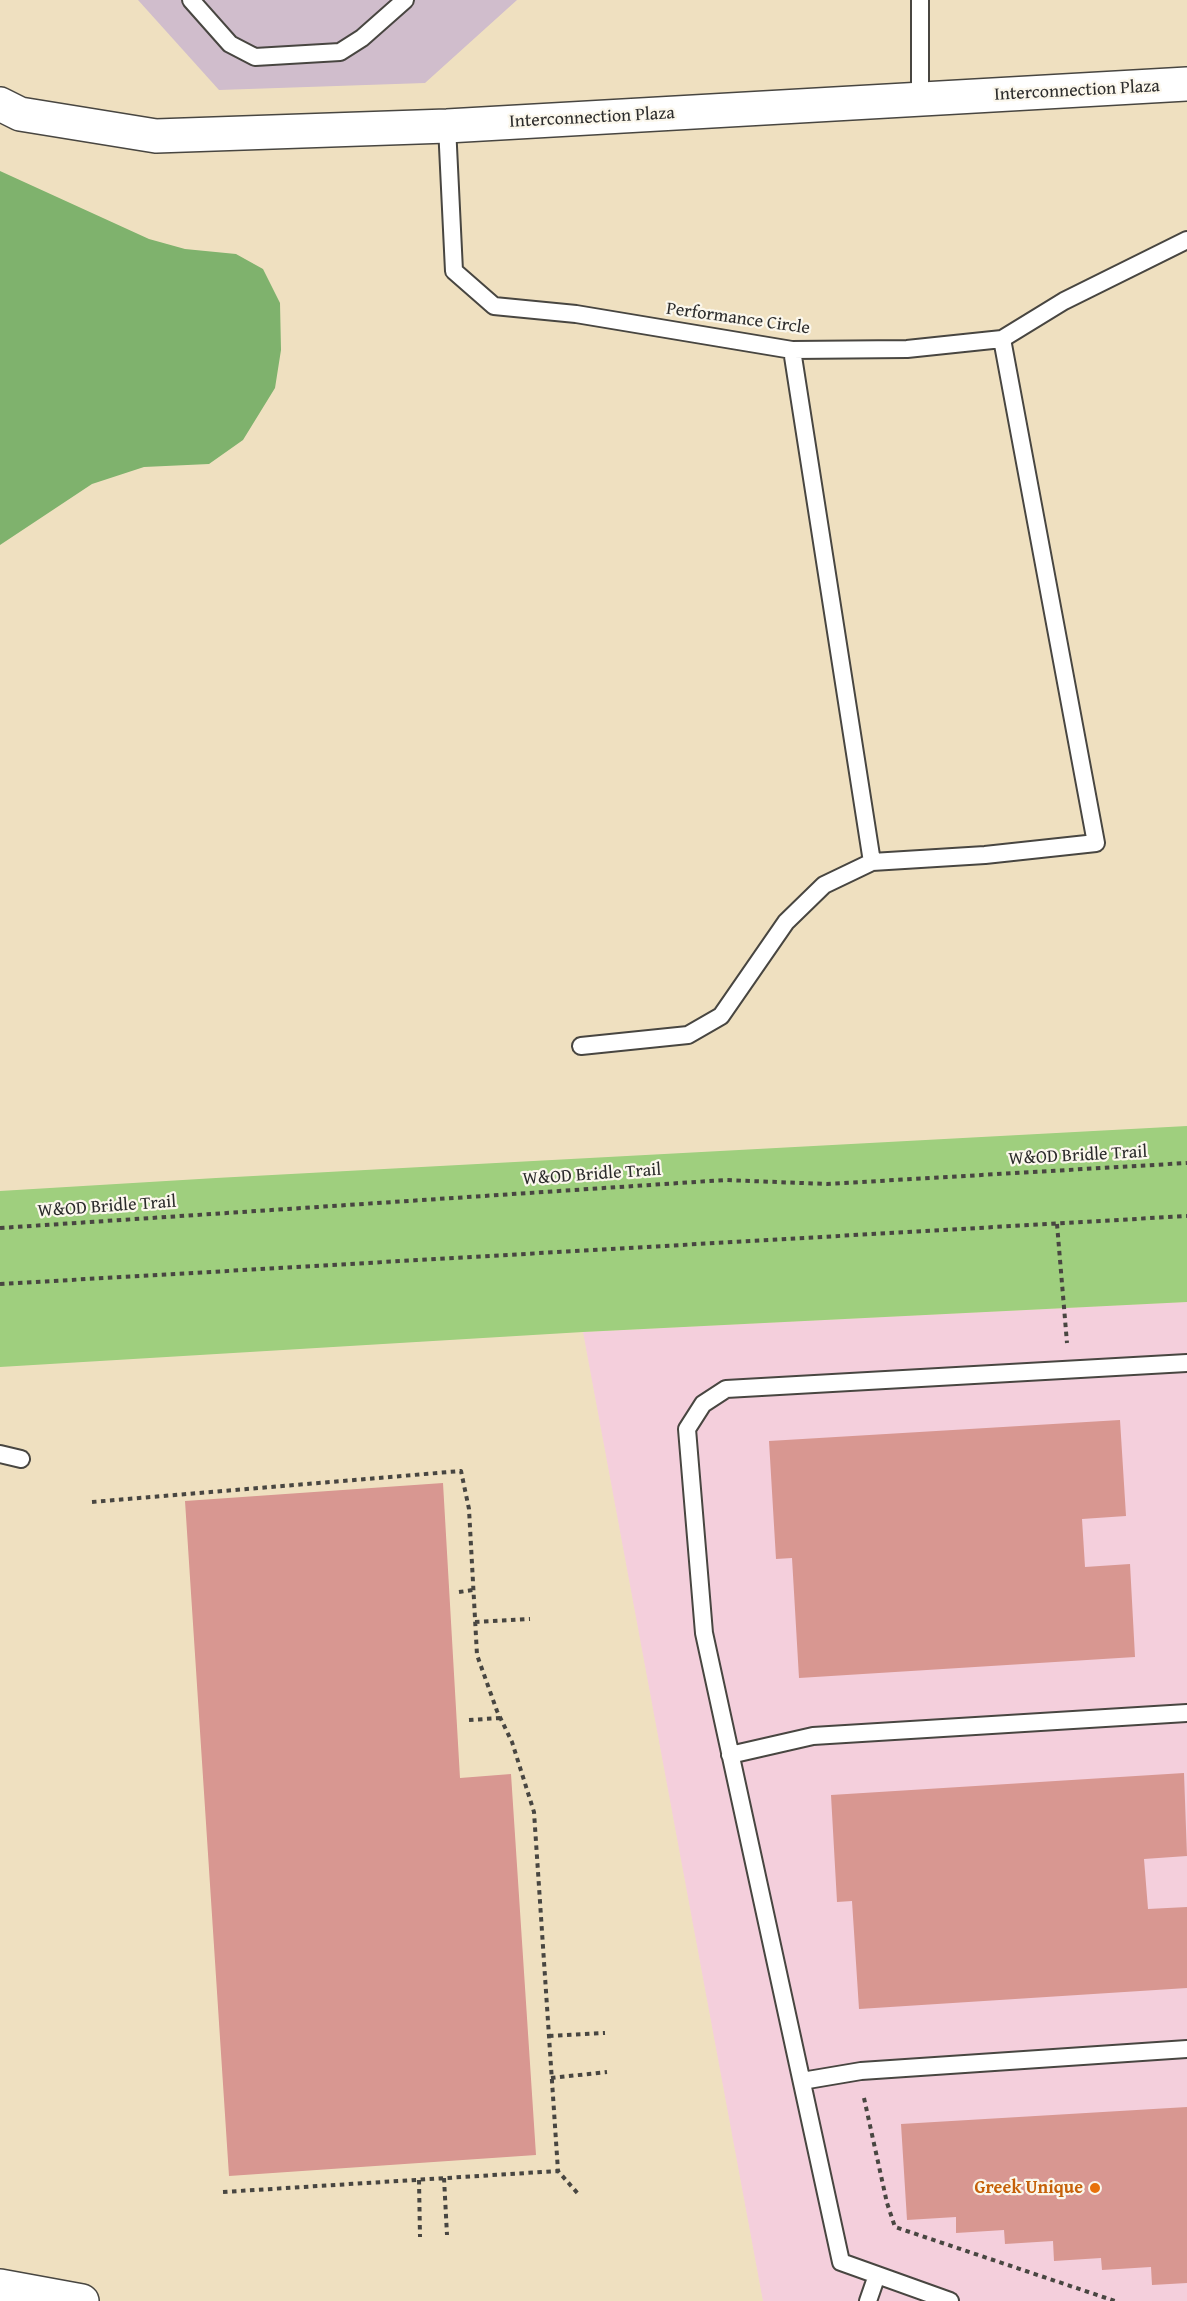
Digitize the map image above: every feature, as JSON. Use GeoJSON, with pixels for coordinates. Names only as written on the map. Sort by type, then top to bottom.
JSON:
{"type":"FeatureCollection","features":[{"type":"Feature","properties":{"kind":"street","name":"Interconnection Plaza"},"geometry":{"type":"LineString","coordinates":[[0,104],[20,114],[156,136],[447,126],[1187,84]]}},
{"type":"Feature","properties":{"kind":"street"},"geometry":{"type":"LineString","coordinates":[[0,2286],[82,2301]]}},
{"type":"Feature","properties":{"kind":"lane"},"geometry":{"type":"LineString","coordinates":[[191,0],[230,44],[255,57],[340,52],[362,38],[405,0]]}},
{"type":"Feature","properties":{"kind":"lane"},"geometry":{"type":"LineString","coordinates":[[920,0],[920,100]]}},
{"type":"Feature","properties":{"kind":"lane","name":"Performance Circle"},"geometry":{"type":"LineString","coordinates":[[447,126],[454,271],[494,306],[576,314],[792,350],[907,350],[1002,339],[1064,301],[1187,240]]}},
{"type":"Feature","properties":{"kind":"lane"},"geometry":{"type":"LineString","coordinates":[[581,1046],[688,1035],[721,1016],[786,922],[824,885],[872,862],[985,855],[1096,843],[1002,339]]}},
{"type":"Feature","properties":{"kind":"lane"},"geometry":{"type":"LineString","coordinates":[[792,350],[872,862]]}},
{"type":"Feature","properties":{"kind":"lane"},"geometry":{"type":"LineString","coordinates":[[950,2301],[841,2262],[704,1633],[687,1430],[703,1404],[726,1389],[1187,1363]]}},
{"type":"Feature","properties":{"kind":"lane"},"geometry":{"type":"LineString","coordinates":[[0,1454],[21,1460]]}},
{"type":"Feature","properties":{"kind":"lane"},"geometry":{"type":"LineString","coordinates":[[730,1755],[813,1736],[1187,1713]]}},
{"type":"Feature","properties":{"kind":"lane"},"geometry":{"type":"LineString","coordinates":[[802,2081],[861,2072],[1187,2049]]}},
{"type":"Feature","properties":{"kind":"lane"},"geometry":{"type":"LineString","coordinates":[[868,2301],[877,2275]]}},
{"type":"Feature","properties":{"kind":"path","name":"W&OD Bridle Trail"},"geometry":{"type":"LineString","coordinates":[[0,1228],[725,1180],[826,1184],[1187,1163]]}},
{"type":"Feature","properties":{"kind":"path"},"geometry":{"type":"LineString","coordinates":[[0,1284],[1187,1216]]}},
{"type":"Feature","properties":{"kind":"path"},"geometry":{"type":"LineString","coordinates":[[1057,1224],[1069,1369]]}},
{"type":"Feature","properties":{"kind":"path"},"geometry":{"type":"LineString","coordinates":[[92,1502],[461,1471],[469,1509],[477,1655],[500,1718],[512,1742],[534,1812],[558,2171],[580,2196]]}},
{"type":"Feature","properties":{"kind":"path"},"geometry":{"type":"LineString","coordinates":[[459,1592],[473,1590]]}},
{"type":"Feature","properties":{"kind":"path"},"geometry":{"type":"LineString","coordinates":[[475,1622],[530,1619]]}},
{"type":"Feature","properties":{"kind":"path"},"geometry":{"type":"LineString","coordinates":[[469,1720],[500,1718]]}},
{"type":"Feature","properties":{"kind":"path"},"geometry":{"type":"LineString","coordinates":[[549,2036],[605,2033]]}},
{"type":"Feature","properties":{"kind":"path"},"geometry":{"type":"LineString","coordinates":[[551,2078],[607,2072]]}},
{"type":"Feature","properties":{"kind":"path"},"geometry":{"type":"LineString","coordinates":[[862,2091],[887,2203],[895,2227],[1115,2301]]}},
{"type":"Feature","properties":{"kind":"path"},"geometry":{"type":"LineString","coordinates":[[223,2192],[558,2171]]}},
{"type":"Feature","properties":{"kind":"path"},"geometry":{"type":"LineString","coordinates":[[444,2178],[447,2235]]}},
{"type":"Feature","properties":{"kind":"path"},"geometry":{"type":"LineString","coordinates":[[419,2180],[420,2237]]}},
{"type":"Feature","properties":{"kind":"shaded area"},"geometry":{"type":"Polygon","coordinates":[[[138,0],[517,0],[425,83],[219,90],[138,0]]]}},
{"type":"Feature","properties":{"kind":"shaded area"},"geometry":{"type":"Polygon","coordinates":[[[1187,1302],[1187,2301],[763,2301],[583,1332],[1187,1302]]]}},
{"type":"Feature","properties":{"kind":"green space"},"geometry":{"type":"Polygon","coordinates":[[[0,171],[149,239],[185,249],[236,254],[263,269],[280,303],[281,350],[275,388],[243,440],[209,464],[144,467],[92,484],[0,545],[0,171]]]}},
{"type":"Feature","properties":{"kind":"green space"},"geometry":{"type":"Polygon","coordinates":[[[1187,1126],[1187,1302],[583,1332],[0,1367],[0,1191],[1187,1126]]]}},
{"type":"Feature","properties":{"kind":"building"},"geometry":{"type":"Polygon","coordinates":[[[1120,1420],[1126,1516],[1082,1519],[1085,1567],[1130,1564],[1135,1657],[799,1678],[792,1558],[776,1559],[769,1441],[1120,1420]]]}},
{"type":"Feature","properties":{"kind":"building"},"geometry":{"type":"Polygon","coordinates":[[[443,1483],[460,1778],[511,1774],[536,2155],[229,2176],[185,1501],[443,1483]]]}},
{"type":"Feature","properties":{"kind":"building"},"geometry":{"type":"Polygon","coordinates":[[[1184,1773],[1187,1856],[1144,1859],[1148,1909],[1187,1907],[1187,1988],[859,2009],[852,1901],[837,1902],[831,1795],[1184,1773]]]}},
{"type":"Feature","properties":{"kind":"building"},"geometry":{"type":"Polygon","coordinates":[[[1187,2107],[1187,2283],[1152,2285],[1151,2267],[1102,2270],[1101,2258],[1054,2261],[1053,2241],[1005,2244],[1004,2230],[956,2233],[956,2217],[907,2220],[901,2124],[1187,2107]]]}},
{"type":"Feature","properties":{"kind":"place","name":"Greek Unique"},"geometry":{"type":"Point","coordinates":[1095,2188]}}]}
